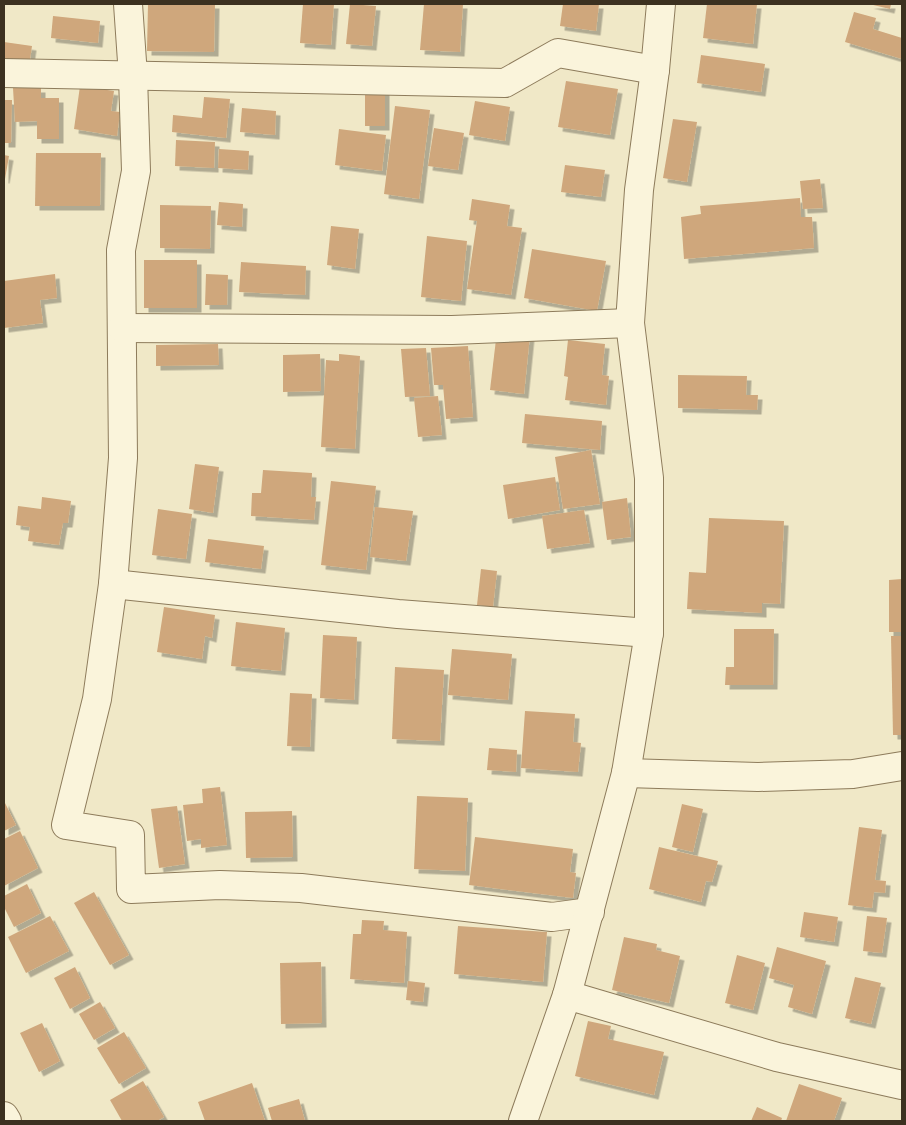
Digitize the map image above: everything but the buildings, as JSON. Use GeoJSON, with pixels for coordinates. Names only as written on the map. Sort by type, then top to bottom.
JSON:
{"type":"FeatureCollection","features":[{"type":"Feature","properties":{"kind":"street"},"geometry":{"type":"LineString","coordinates":[[128,4],[133,76],[136,171],[122,250],[123,458],[113,584],[97,699],[66,825],[130,835],[131,889],[220,885],[301,888],[552,917],[590,912]]}},
{"type":"Feature","properties":{"kind":"street"},"geometry":{"type":"LineString","coordinates":[[522,1121],[567,995],[626,774],[649,633],[649,478],[630,323],[639,190],[655,70],[661,4]]}},
{"type":"Feature","properties":{"kind":"street"},"geometry":{"type":"LineString","coordinates":[[4,73],[505,82],[558,53],[655,70]]}},
{"type":"Feature","properties":{"kind":"street"},"geometry":{"type":"LineString","coordinates":[[122,328],[452,330],[630,323]]}},
{"type":"Feature","properties":{"kind":"street"},"geometry":{"type":"LineString","coordinates":[[113,584],[398,614],[649,633]]}},
{"type":"Feature","properties":{"kind":"street"},"geometry":{"type":"LineString","coordinates":[[626,774],[777,777],[853,774],[902,766]]}},
{"type":"Feature","properties":{"kind":"street"},"geometry":{"type":"LineString","coordinates":[[567,995],[777,1057],[902,1085]]}},
{"type":"Feature","properties":{"kind":"street"},"geometry":{"type":"LineString","coordinates":[[4,1116],[7,1121]]}}]}
